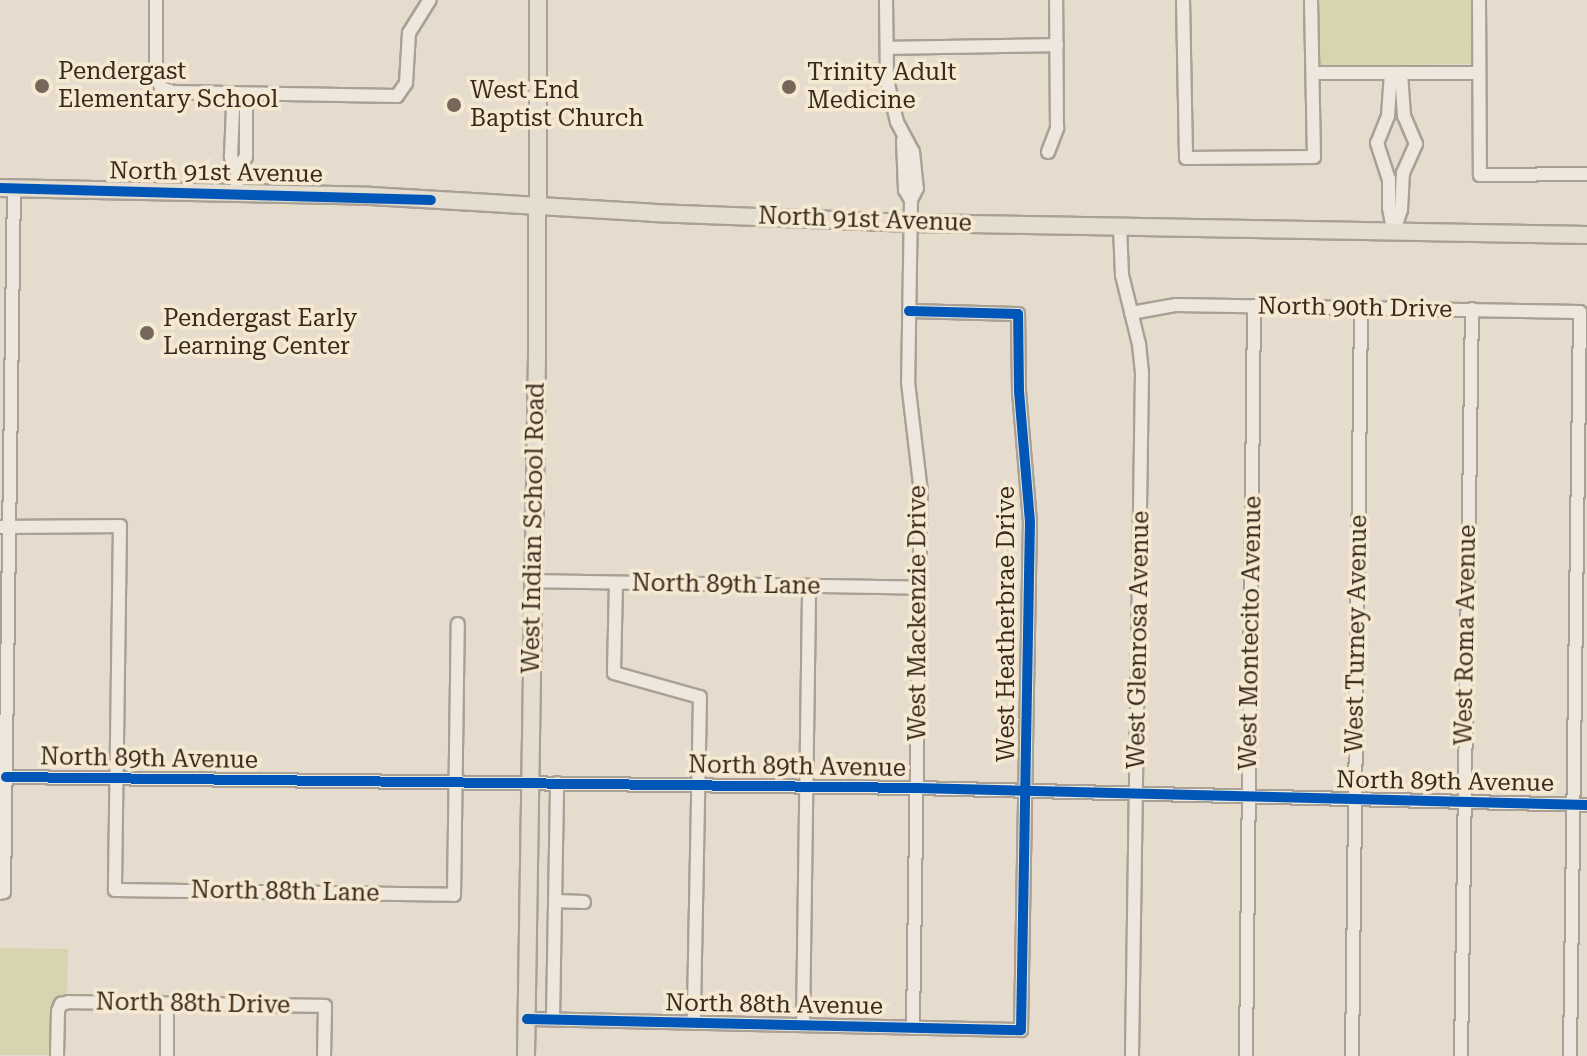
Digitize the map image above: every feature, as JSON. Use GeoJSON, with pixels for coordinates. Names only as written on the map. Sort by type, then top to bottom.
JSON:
{"type":"FeatureCollection","features":[{"type":"Feature","properties":{"kind":"main road","name":"West Indian School Road"},"geometry":{"type":"LineString","coordinates":[[526,1056],[538,0]]}},
{"type":"Feature","properties":{"kind":"main road","name":"North 91st Avenue"},"geometry":{"type":"LineString","coordinates":[[7,188],[237,193],[912,223],[1587,235]]}},
{"type":"Feature","properties":{"kind":"street"},"geometry":{"type":"LineString","coordinates":[[156,0],[156,83],[173,92],[242,97],[397,96],[406,83],[409,33],[430,0]]}},
{"type":"Feature","properties":{"kind":"street","name":"West Mackenzie Drive"},"geometry":{"type":"LineString","coordinates":[[886,0],[887,80],[903,140],[905,190],[911,200],[908,382],[921,493],[913,1028]]}},
{"type":"Feature","properties":{"kind":"street"},"geometry":{"type":"LineString","coordinates":[[1048,152],[1057,128],[1056,0]]}},
{"type":"Feature","properties":{"kind":"street"},"geometry":{"type":"LineString","coordinates":[[1183,0],[1186,158],[1314,157],[1311,0]]}},
{"type":"Feature","properties":{"kind":"street"},"geometry":{"type":"LineString","coordinates":[[1479,0],[1480,175],[1587,174]]}},
{"type":"Feature","properties":{"kind":"street"},"geometry":{"type":"LineString","coordinates":[[887,48],[1057,45]]}},
{"type":"Feature","properties":{"kind":"street"},"geometry":{"type":"LineString","coordinates":[[1313,73],[1479,73]]}},
{"type":"Feature","properties":{"kind":"street"},"geometry":{"type":"LineString","coordinates":[[1394,231],[1401,210],[1403,173],[1416,144],[1407,123],[1396,73]]}},
{"type":"Feature","properties":{"kind":"street"},"geometry":{"type":"LineString","coordinates":[[1394,231],[1387,169],[1377,143],[1388,116],[1396,73]]}},
{"type":"Feature","properties":{"kind":"street"},"geometry":{"type":"LineString","coordinates":[[237,193],[237,168],[246,157],[246,106],[242,97]]}},
{"type":"Feature","properties":{"kind":"street"},"geometry":{"type":"LineString","coordinates":[[1384,125],[1407,123]]}},
{"type":"Feature","properties":{"kind":"street"},"geometry":{"type":"LineString","coordinates":[[2,892],[6,777],[7,188]]}},
{"type":"Feature","properties":{"kind":"street","name":"West Glenrosa Avenue"},"geometry":{"type":"LineString","coordinates":[[1120,227],[1122,275],[1139,344],[1142,393],[1132,1056]]}},
{"type":"Feature","properties":{"kind":"street","name":"North 90th Drive"},"geometry":{"type":"LineString","coordinates":[[1131,313],[1176,305],[1580,312],[1580,805]]}},
{"type":"Feature","properties":{"kind":"street","name":"West Montecito Avenue"},"geometry":{"type":"LineString","coordinates":[[1246,1056],[1254,306]]}},
{"type":"Feature","properties":{"kind":"street","name":"West Turney Avenue"},"geometry":{"type":"LineString","coordinates":[[1352,1056],[1361,308]]}},
{"type":"Feature","properties":{"kind":"street","name":"West Roma Avenue"},"geometry":{"type":"LineString","coordinates":[[1461,1056],[1472,309]]}},
{"type":"Feature","properties":{"kind":"street","name":"West Heatherbrae Drive"},"geometry":{"type":"LineString","coordinates":[[909,311],[1018,314],[1019,391],[1030,522],[1021,1030]]}},
{"type":"Feature","properties":{"kind":"street"},"geometry":{"type":"LineString","coordinates":[[5,527],[120,526],[118,778]]}},
{"type":"Feature","properties":{"kind":"street","name":"North 89th Lane"},"geometry":{"type":"LineString","coordinates":[[533,581],[919,588]]}},
{"type":"Feature","properties":{"kind":"street"},"geometry":{"type":"LineString","coordinates":[[616,583],[614,673],[700,697],[694,1023]]}},
{"type":"Feature","properties":{"kind":"street"},"geometry":{"type":"LineString","coordinates":[[803,1025],[809,587]]}},
{"type":"Feature","properties":{"kind":"street"},"geometry":{"type":"LineString","coordinates":[[456,784],[458,624]]}},
{"type":"Feature","properties":{"kind":"street","name":"North 89th Avenue"},"geometry":{"type":"LineString","coordinates":[[6,777],[916,788],[1580,805]]}},
{"type":"Feature","properties":{"kind":"street","name":"North 88th Lane"},"geometry":{"type":"LineString","coordinates":[[118,778],[115,890],[454,895],[456,784]]}},
{"type":"Feature","properties":{"kind":"street"},"geometry":{"type":"LineString","coordinates":[[553,1019],[557,783]]}},
{"type":"Feature","properties":{"kind":"street"},"geometry":{"type":"LineString","coordinates":[[1570,1056],[1580,805]]}},
{"type":"Feature","properties":{"kind":"street"},"geometry":{"type":"LineString","coordinates":[[555,901],[584,902]]}},
{"type":"Feature","properties":{"kind":"street","name":"North 88th Drive"},"geometry":{"type":"LineString","coordinates":[[57,1056],[61,1004],[325,1006],[324,1056]]}},
{"type":"Feature","properties":{"kind":"street"},"geometry":{"type":"LineString","coordinates":[[167,1004],[167,1056]]}},
{"type":"Feature","properties":{"kind":"street","name":"North 88th Avenue"},"geometry":{"type":"LineString","coordinates":[[527,1019],[1021,1030]]}},
{"type":"Feature","properties":{"kind":"shaded area"},"geometry":{"type":"Polygon","coordinates":[[[1318,0],[1471,0],[1472,64],[1319,66],[1318,0]]]}},
{"type":"Feature","properties":{"kind":"shaded area"},"geometry":{"type":"Polygon","coordinates":[[[0,948],[68,949],[67,994],[58,998],[51,1008],[51,1055],[0,1055],[0,948]]]}},
{"type":"Feature","properties":{"kind":"cycle path"},"geometry":{"type":"LineString","coordinates":[[0,188],[431,200]]}},
{"type":"Feature","properties":{"kind":"cycle path"},"geometry":{"type":"LineString","coordinates":[[527,1019],[1021,1030],[1030,522],[1019,391],[1018,314],[909,311]]}},
{"type":"Feature","properties":{"kind":"cycle path"},"geometry":{"type":"LineString","coordinates":[[6,777],[916,788],[1587,805]]}},
{"type":"Feature","properties":{"kind":"place","name":"Pendergast Elementary School"},"geometry":{"type":"Point","coordinates":[42,86]}},
{"type":"Feature","properties":{"kind":"place","name":"Trinity Adult Medicine"},"geometry":{"type":"Point","coordinates":[789,87]}},
{"type":"Feature","properties":{"kind":"place","name":"West End Baptist Church"},"geometry":{"type":"Point","coordinates":[454,105]}},
{"type":"Feature","properties":{"kind":"place","name":"Pendergast Early Learning Center"},"geometry":{"type":"Point","coordinates":[147,333]}}]}
